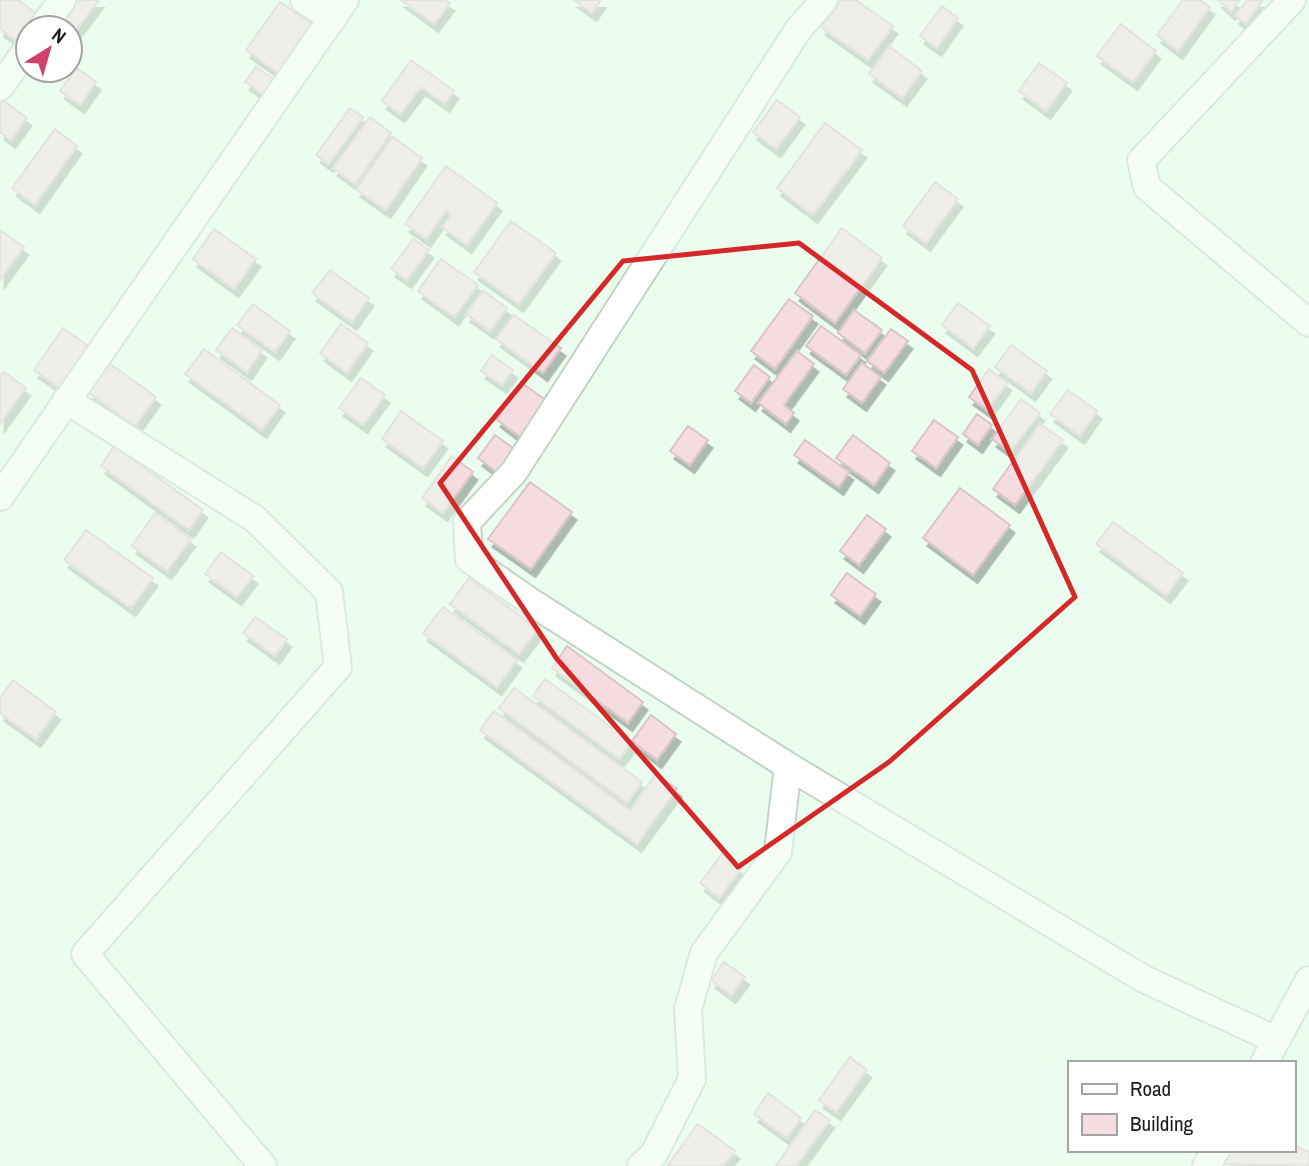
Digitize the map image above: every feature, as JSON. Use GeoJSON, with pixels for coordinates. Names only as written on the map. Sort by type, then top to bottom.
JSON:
{"type":"FeatureCollection","features":[{"type":"Feature","properties":{"kind":"street"},"geometry":{"type":"LineString","coordinates":[[0,497],[339,9],[304,0]]}},
{"type":"Feature","properties":{"kind":"street"},"geometry":{"type":"LineString","coordinates":[[824,0],[798,30],[514,472],[467,522],[469,559],[531,602],[788,766],[1144,979],[1270,1051],[1309,981]]}},
{"type":"Feature","properties":{"kind":"street"},"geometry":{"type":"LineString","coordinates":[[1292,0],[1140,161],[1147,187],[1309,323]]}},
{"type":"Feature","properties":{"kind":"street"},"geometry":{"type":"LineString","coordinates":[[0,87],[14,68]]}},
{"type":"Feature","properties":{"kind":"street"},"geometry":{"type":"LineString","coordinates":[[66,400],[255,519],[329,592],[338,667],[85,954],[262,1166]]}},
{"type":"Feature","properties":{"kind":"street"},"geometry":{"type":"LineString","coordinates":[[641,1166],[654,1154],[692,1079],[688,1009],[705,953],[778,852],[788,766]]}},
{"type":"Feature","properties":{"kind":"highlighted area"},"geometry":{"type":"Polygon","coordinates":[[[799,243],[972,370],[1075,597],[889,762],[738,867],[557,659],[440,483],[623,261],[799,243]]]}},
{"type":"Feature","properties":{"kind":"building"},"geometry":{"type":"Polygon","coordinates":[[[0,0],[18,0],[37,14],[14,14],[14,39],[0,29],[0,0]]]}},
{"type":"Feature","properties":{"kind":"building"},"geometry":{"type":"Polygon","coordinates":[[[69,0],[99,0],[84,19],[84,14],[58,14],[69,0]]]}},
{"type":"Feature","properties":{"kind":"building"},"geometry":{"type":"Polygon","coordinates":[[[401,0],[445,0],[450,3],[434,24],[401,0]]]}},
{"type":"Feature","properties":{"kind":"building"},"geometry":{"type":"Polygon","coordinates":[[[574,0],[601,0],[592,13],[574,0]]]}},
{"type":"Feature","properties":{"kind":"building"},"geometry":{"type":"Polygon","coordinates":[[[841,0],[856,0],[893,26],[868,60],[821,27],[841,0]]]}},
{"type":"Feature","properties":{"kind":"building"},"geometry":{"type":"Polygon","coordinates":[[[1183,0],[1200,0],[1210,7],[1178,51],[1157,35],[1183,0]]]}},
{"type":"Feature","properties":{"kind":"building"},"geometry":{"type":"Polygon","coordinates":[[[1218,0],[1240,0],[1231,12],[1218,0]]]}},
{"type":"Feature","properties":{"kind":"building"},"geometry":{"type":"Polygon","coordinates":[[[1247,0],[1263,0],[1246,24],[1235,16],[1247,0]]]}},
{"type":"Feature","properties":{"kind":"building"},"geometry":{"type":"Polygon","coordinates":[[[280,2],[313,25],[278,73],[246,50],[280,2]]]}},
{"type":"Feature","properties":{"kind":"building"},"geometry":{"type":"Polygon","coordinates":[[[942,6],[958,18],[937,48],[920,36],[942,6]]]}},
{"type":"Feature","properties":{"kind":"building"},"geometry":{"type":"Polygon","coordinates":[[[1121,24],[1156,51],[1133,82],[1097,56],[1121,24]]]}},
{"type":"Feature","properties":{"kind":"building"},"geometry":{"type":"Polygon","coordinates":[[[889,46],[922,71],[902,98],[869,74],[889,46]]]}},
{"type":"Feature","properties":{"kind":"building"},"geometry":{"type":"Polygon","coordinates":[[[411,60],[454,91],[445,104],[421,87],[400,114],[382,101],[411,60]]]}},
{"type":"Feature","properties":{"kind":"building"},"geometry":{"type":"Polygon","coordinates":[[[1039,63],[1067,83],[1046,111],[1019,91],[1039,63]]]}},
{"type":"Feature","properties":{"kind":"building"},"geometry":{"type":"Polygon","coordinates":[[[256,67],[279,83],[268,98],[245,82],[256,67]]]}},
{"type":"Feature","properties":{"kind":"building"},"geometry":{"type":"Polygon","coordinates":[[[84,73],[96,82],[80,105],[60,91],[65,84],[84,84],[84,73]]]}},
{"type":"Feature","properties":{"kind":"building"},"geometry":{"type":"Polygon","coordinates":[[[0,98],[27,118],[11,140],[0,132],[0,98]]]}},
{"type":"Feature","properties":{"kind":"building"},"geometry":{"type":"Polygon","coordinates":[[[777,100],[800,117],[776,149],[753,132],[777,100]]]}},
{"type":"Feature","properties":{"kind":"building"},"geometry":{"type":"Polygon","coordinates":[[[350,108],[363,117],[329,164],[316,155],[350,108]]]}},
{"type":"Feature","properties":{"kind":"building"},"geometry":{"type":"Polygon","coordinates":[[[370,117],[391,133],[355,184],[333,168],[370,117]]]}},
{"type":"Feature","properties":{"kind":"building"},"geometry":{"type":"Polygon","coordinates":[[[825,123],[862,150],[813,215],[777,188],[825,123]]]}},
{"type":"Feature","properties":{"kind":"building"},"geometry":{"type":"Polygon","coordinates":[[[55,129],[77,146],[35,205],[12,188],[55,129]]]}},
{"type":"Feature","properties":{"kind":"building"},"geometry":{"type":"Polygon","coordinates":[[[393,137],[422,158],[386,210],[356,189],[393,137]]]}},
{"type":"Feature","properties":{"kind":"building"},"geometry":{"type":"Polygon","coordinates":[[[446,166],[497,203],[467,245],[442,227],[451,215],[446,211],[426,239],[405,224],[446,166]]]}},
{"type":"Feature","properties":{"kind":"building"},"geometry":{"type":"Polygon","coordinates":[[[935,182],[958,199],[926,243],[903,226],[935,182]]]}},
{"type":"Feature","properties":{"kind":"building"},"geometry":{"type":"Polygon","coordinates":[[[511,221],[556,253],[519,304],[474,272],[511,221]]]}},
{"type":"Feature","properties":{"kind":"building"},"geometry":{"type":"Polygon","coordinates":[[[842,228],[882,258],[835,323],[795,293],[842,228]]]}},
{"type":"Feature","properties":{"kind":"building"},"geometry":{"type":"Polygon","coordinates":[[[214,229],[256,259],[234,289],[193,259],[214,229]]]}},
{"type":"Feature","properties":{"kind":"building"},"geometry":{"type":"Polygon","coordinates":[[[0,230],[24,247],[0,280],[0,230]]]}},
{"type":"Feature","properties":{"kind":"building"},"geometry":{"type":"Polygon","coordinates":[[[413,239],[429,250],[407,280],[391,269],[413,239]]]}},
{"type":"Feature","properties":{"kind":"building"},"geometry":{"type":"Polygon","coordinates":[[[441,259],[478,285],[454,317],[418,291],[441,259]]]}},
{"type":"Feature","properties":{"kind":"building"},"geometry":{"type":"Polygon","coordinates":[[[330,270],[369,298],[352,322],[312,293],[330,270]]]}},
{"type":"Feature","properties":{"kind":"building"},"geometry":{"type":"Polygon","coordinates":[[[483,291],[507,308],[490,331],[466,314],[483,291]]]}},
{"type":"Feature","properties":{"kind":"building"},"geometry":{"type":"Polygon","coordinates":[[[789,299],[813,316],[775,369],[751,351],[789,299]]]}},
{"type":"Feature","properties":{"kind":"building"},"geometry":{"type":"Polygon","coordinates":[[[958,303],[990,326],[973,348],[942,325],[958,303]]]}},
{"type":"Feature","properties":{"kind":"building"},"geometry":{"type":"Polygon","coordinates":[[[253,304],[290,331],[275,352],[237,325],[253,304]]]}},
{"type":"Feature","properties":{"kind":"building"},"geometry":{"type":"Polygon","coordinates":[[[854,310],[882,330],[865,353],[838,333],[854,310]]]}},
{"type":"Feature","properties":{"kind":"building"},"geometry":{"type":"Polygon","coordinates":[[[514,315],[561,348],[543,373],[496,339],[514,315]]]}},
{"type":"Feature","properties":{"kind":"building"},"geometry":{"type":"Polygon","coordinates":[[[341,324],[368,343],[347,373],[320,353],[341,324]]]}},
{"type":"Feature","properties":{"kind":"building"},"geometry":{"type":"Polygon","coordinates":[[[821,326],[861,355],[846,375],[806,346],[821,326]]]}},
{"type":"Feature","properties":{"kind":"building"},"geometry":{"type":"Polygon","coordinates":[[[63,328],[91,348],[61,389],[34,370],[63,328]]]}},
{"type":"Feature","properties":{"kind":"building"},"geometry":{"type":"Polygon","coordinates":[[[232,328],[262,350],[247,372],[216,350],[232,328]]]}},
{"type":"Feature","properties":{"kind":"building"},"geometry":{"type":"Polygon","coordinates":[[[891,329],[908,341],[884,373],[867,361],[891,329]]]}},
{"type":"Feature","properties":{"kind":"building"},"geometry":{"type":"Polygon","coordinates":[[[1011,345],[1047,371],[1031,393],[995,367],[1011,345]]]}},
{"type":"Feature","properties":{"kind":"building"},"geometry":{"type":"Polygon","coordinates":[[[204,349],[280,405],[262,430],[185,374],[204,349]]]}},
{"type":"Feature","properties":{"kind":"building"},"geometry":{"type":"Polygon","coordinates":[[[797,351],[814,364],[784,405],[794,413],[786,424],[758,403],[797,351]]]}},
{"type":"Feature","properties":{"kind":"building"},"geometry":{"type":"Polygon","coordinates":[[[492,355],[513,370],[502,385],[481,371],[492,355]]]}},
{"type":"Feature","properties":{"kind":"building"},"geometry":{"type":"Polygon","coordinates":[[[109,363],[156,397],[135,426],[88,392],[109,363]]]}},
{"type":"Feature","properties":{"kind":"building"},"geometry":{"type":"Polygon","coordinates":[[[862,363],[881,377],[862,403],[843,389],[862,363]]]}},
{"type":"Feature","properties":{"kind":"building"},"geometry":{"type":"Polygon","coordinates":[[[754,365],[770,377],[751,403],[735,391],[754,365]]]}},
{"type":"Feature","properties":{"kind":"building"},"geometry":{"type":"Polygon","coordinates":[[[989,369],[1007,383],[987,410],[969,397],[989,369]]]}},
{"type":"Feature","properties":{"kind":"building"},"geometry":{"type":"Polygon","coordinates":[[[4,372],[26,388],[0,424],[0,376],[4,372]]]}},
{"type":"Feature","properties":{"kind":"building"},"geometry":{"type":"Polygon","coordinates":[[[361,378],[385,395],[363,425],[339,408],[361,378]]]}},
{"type":"Feature","properties":{"kind":"building"},"geometry":{"type":"Polygon","coordinates":[[[522,383],[547,401],[520,437],[496,419],[522,383]]]}},
{"type":"Feature","properties":{"kind":"building"},"geometry":{"type":"Polygon","coordinates":[[[1068,390],[1097,411],[1080,436],[1050,414],[1068,390]]]}},
{"type":"Feature","properties":{"kind":"building"},"geometry":{"type":"Polygon","coordinates":[[[1021,399],[1040,413],[1010,452],[992,439],[1021,399]]]}},
{"type":"Feature","properties":{"kind":"building"},"geometry":{"type":"Polygon","coordinates":[[[401,411],[443,441],[423,468],[382,439],[401,411]]]}},
{"type":"Feature","properties":{"kind":"building"},"geometry":{"type":"Polygon","coordinates":[[[977,414],[992,425],[978,445],[963,434],[977,414]]]}},
{"type":"Feature","properties":{"kind":"building"},"geometry":{"type":"Polygon","coordinates":[[[934,420],[958,437],[936,468],[912,451],[934,420]]]}},
{"type":"Feature","properties":{"kind":"building"},"geometry":{"type":"Polygon","coordinates":[[[1040,424],[1063,440],[1015,505],[993,489],[1040,424]]]}},
{"type":"Feature","properties":{"kind":"building"},"geometry":{"type":"Polygon","coordinates":[[[688,426],[708,440],[690,465],[670,451],[688,426]]]}},
{"type":"Feature","properties":{"kind":"building"},"geometry":{"type":"Polygon","coordinates":[[[495,435],[516,450],[499,474],[478,458],[495,435]]]}},
{"type":"Feature","properties":{"kind":"building"},"geometry":{"type":"Polygon","coordinates":[[[853,435],[890,463],[874,485],[836,458],[853,435]]]}},
{"type":"Feature","properties":{"kind":"building"},"geometry":{"type":"Polygon","coordinates":[[[805,440],[849,472],[839,487],[794,455],[805,440]]]}},
{"type":"Feature","properties":{"kind":"building"},"geometry":{"type":"Polygon","coordinates":[[[114,446],[203,510],[189,530],[101,466],[114,446]]]}},
{"type":"Feature","properties":{"kind":"building"},"geometry":{"type":"Polygon","coordinates":[[[452,456],[473,472],[443,513],[422,498],[452,456]]]}},
{"type":"Feature","properties":{"kind":"building"},"geometry":{"type":"Polygon","coordinates":[[[530,482],[572,512],[531,569],[488,539],[530,482]]]}},
{"type":"Feature","properties":{"kind":"building"},"geometry":{"type":"Polygon","coordinates":[[[960,488],[1010,525],[973,575],[923,538],[960,488]]]}},
{"type":"Feature","properties":{"kind":"building"},"geometry":{"type":"Polygon","coordinates":[[[155,513],[191,539],[167,571],[132,546],[155,513]]]}},
{"type":"Feature","properties":{"kind":"building"},"geometry":{"type":"Polygon","coordinates":[[[867,515],[886,529],[859,565],[840,551],[867,515]]]}},
{"type":"Feature","properties":{"kind":"building"},"geometry":{"type":"Polygon","coordinates":[[[1113,522],[1183,573],[1166,595],[1096,544],[1113,522]]]}},
{"type":"Feature","properties":{"kind":"building"},"geometry":{"type":"Polygon","coordinates":[[[86,530],[153,578],[131,608],[64,560],[86,530]]]}},
{"type":"Feature","properties":{"kind":"building"},"geometry":{"type":"Polygon","coordinates":[[[221,552],[253,576],[237,597],[205,574],[221,552]]]}},
{"type":"Feature","properties":{"kind":"building"},"geometry":{"type":"Polygon","coordinates":[[[847,573],[876,594],[860,616],[831,595],[847,573]]]}},
{"type":"Feature","properties":{"kind":"building"},"geometry":{"type":"Polygon","coordinates":[[[469,578],[538,629],[519,654],[450,604],[469,578]]]}},
{"type":"Feature","properties":{"kind":"building"},"geometry":{"type":"Polygon","coordinates":[[[443,607],[517,660],[497,687],[423,633],[443,607]]]}},
{"type":"Feature","properties":{"kind":"building"},"geometry":{"type":"Polygon","coordinates":[[[255,617],[287,639],[275,656],[243,633],[255,617]]]}},
{"type":"Feature","properties":{"kind":"building"},"geometry":{"type":"Polygon","coordinates":[[[567,646],[643,702],[628,723],[552,668],[567,646]]]}},
{"type":"Feature","properties":{"kind":"building"},"geometry":{"type":"Polygon","coordinates":[[[545,679],[632,742],[619,759],[533,696],[545,679]]]}},
{"type":"Feature","properties":{"kind":"building"},"geometry":{"type":"Polygon","coordinates":[[[13,680],[56,712],[36,739],[0,713],[0,698],[13,680]]]}},
{"type":"Feature","properties":{"kind":"building"},"geometry":{"type":"Polygon","coordinates":[[[514,688],[642,782],[627,803],[499,708],[514,688]]]}},
{"type":"Feature","properties":{"kind":"building"},"geometry":{"type":"Polygon","coordinates":[[[494,711],[630,810],[656,774],[677,789],[637,844],[480,730],[494,711]]]}},
{"type":"Feature","properties":{"kind":"building"},"geometry":{"type":"Polygon","coordinates":[[[651,715],[676,734],[657,760],[632,741],[651,715]]]}},
{"type":"Feature","properties":{"kind":"building"},"geometry":{"type":"Polygon","coordinates":[[[722,854],[741,869],[719,898],[700,883],[722,854]]]}},
{"type":"Feature","properties":{"kind":"building"},"geometry":{"type":"Polygon","coordinates":[[[724,962],[745,977],[731,995],[711,980],[724,962]]]}},
{"type":"Feature","properties":{"kind":"building"},"geometry":{"type":"Polygon","coordinates":[[[850,1057],[867,1070],[836,1112],[819,1100],[850,1057]]]}},
{"type":"Feature","properties":{"kind":"building"},"geometry":{"type":"Polygon","coordinates":[[[768,1093],[801,1118],[787,1138],[754,1114],[768,1093]]]}},
{"type":"Feature","properties":{"kind":"building"},"geometry":{"type":"Polygon","coordinates":[[[815,1110],[830,1120],[796,1166],[776,1166],[815,1110]]]}},
{"type":"Feature","properties":{"kind":"building"},"geometry":{"type":"Polygon","coordinates":[[[698,1124],[735,1151],[723,1166],[667,1166],[698,1124]]]}},
{"type":"Feature","properties":{"kind":"building"},"geometry":{"type":"Polygon","coordinates":[[[1295,1146],[1309,1152],[1309,1166],[1223,1164],[1231,1152],[1295,1152],[1295,1146]]]}}]}
